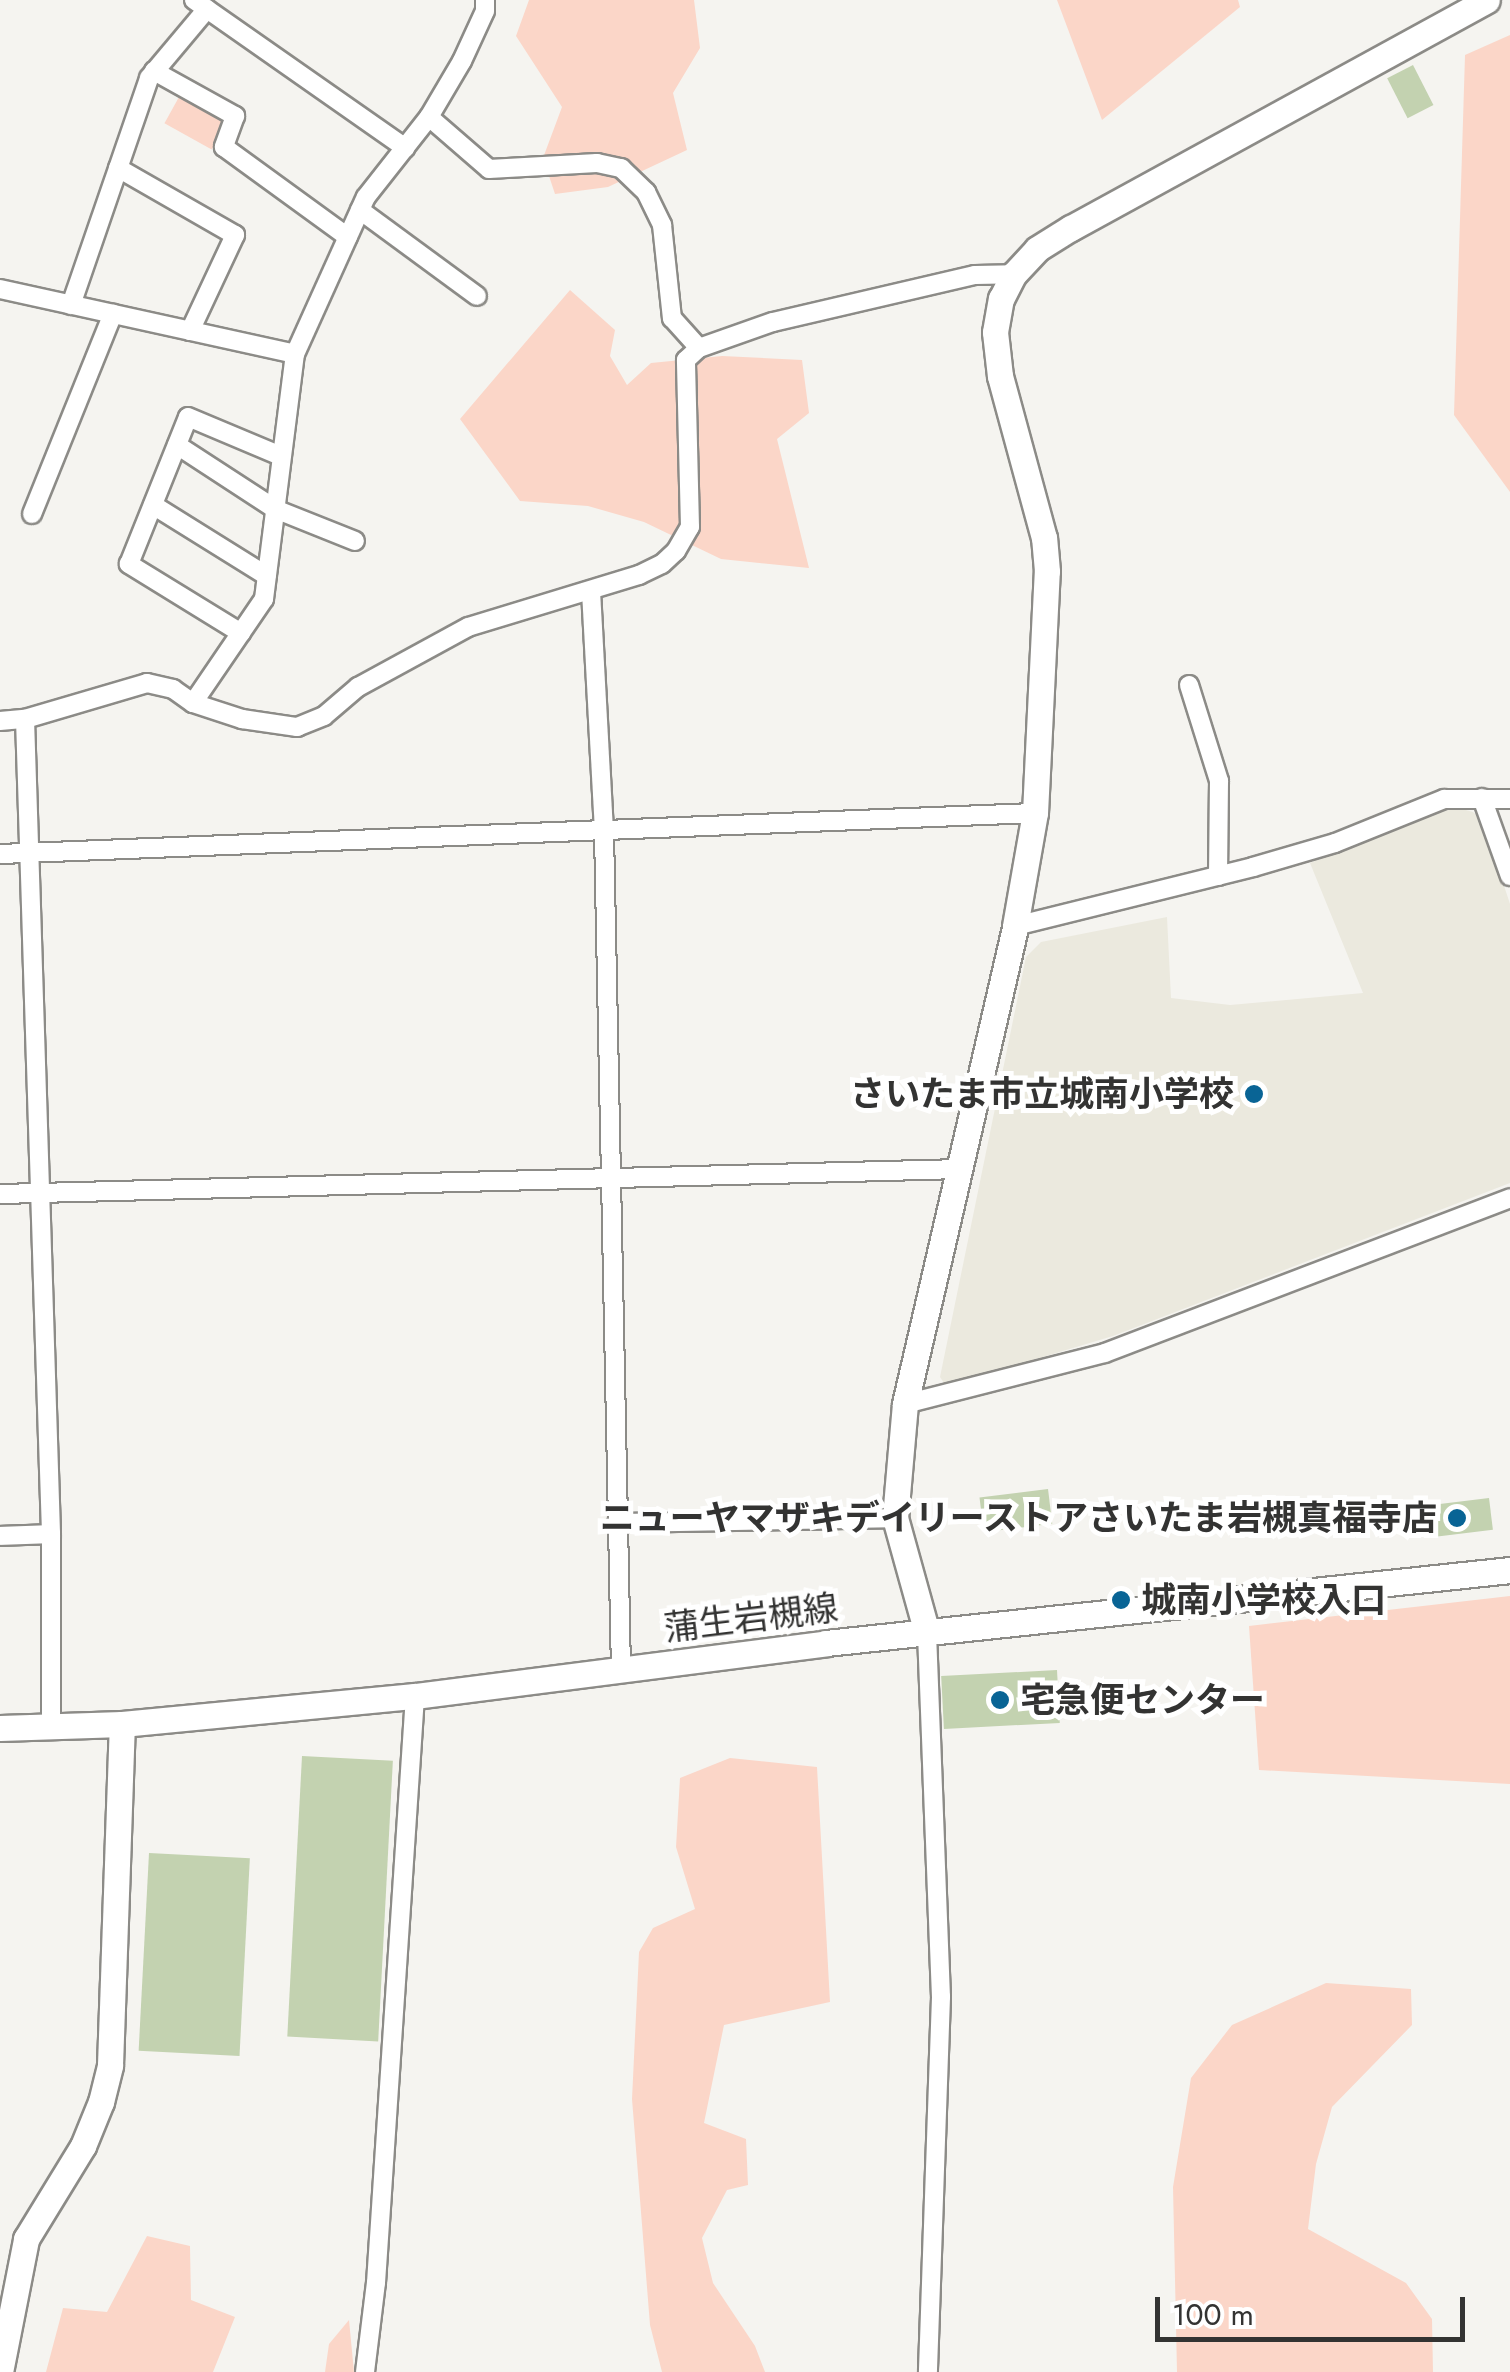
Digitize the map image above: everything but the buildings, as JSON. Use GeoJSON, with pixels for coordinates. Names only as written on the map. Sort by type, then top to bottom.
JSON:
{"type":"FeatureCollection","features":[{"type":"Feature","properties":{"kind":"street"},"geometry":{"type":"LineString","coordinates":[[193,704],[264,599],[295,354],[360,210],[429,117],[462,60],[485,11],[485,0]]}},
{"type":"Feature","properties":{"kind":"street"},"geometry":{"type":"LineString","coordinates":[[928,2372],[941,1997],[927,1633],[895,1518],[904,1404],[1016,926],[1034,813],[1046,571],[1044,538],[998,361],[995,332],[1002,300],[1014,274],[1037,249],[1070,228],[1487,0]]}},
{"type":"Feature","properties":{"kind":"street"},"geometry":{"type":"LineString","coordinates":[[71,305],[154,70],[200,5],[405,148]]}},
{"type":"Feature","properties":{"kind":"street"},"geometry":{"type":"LineString","coordinates":[[154,70],[235,116],[224,147],[348,237]]}},
{"type":"Feature","properties":{"kind":"street"},"geometry":{"type":"LineString","coordinates":[[429,117],[489,169],[598,162],[621,168],[646,192],[662,225],[672,318],[698,348]]}},
{"type":"Feature","properties":{"kind":"street"},"geometry":{"type":"LineString","coordinates":[[118,168],[235,235],[190,331]]}},
{"type":"Feature","properties":{"kind":"street"},"geometry":{"type":"LineString","coordinates":[[360,210],[477,296]]}},
{"type":"Feature","properties":{"kind":"street"},"geometry":{"type":"LineString","coordinates":[[0,721],[25,718],[147,683],[173,689],[193,704],[242,719],[297,727],[324,716],[358,686],[468,627],[591,592],[662,564],[690,526],[686,360],[698,348],[828,309],[975,275],[1014,274]]}},
{"type":"Feature","properties":{"kind":"street"},"geometry":{"type":"LineString","coordinates":[[0,289],[295,354]]}},
{"type":"Feature","properties":{"kind":"street"},"geometry":{"type":"LineString","coordinates":[[32,514],[113,314]]}},
{"type":"Feature","properties":{"kind":"street"},"geometry":{"type":"LineString","coordinates":[[241,633],[129,564],[188,418],[282,456]]}},
{"type":"Feature","properties":{"kind":"street"},"geometry":{"type":"LineString","coordinates":[[177,445],[275,509],[356,542]]}},
{"type":"Feature","properties":{"kind":"street"},"geometry":{"type":"LineString","coordinates":[[152,505],[267,576]]}},
{"type":"Feature","properties":{"kind":"street"},"geometry":{"type":"LineString","coordinates":[[591,592],[604,832],[621,1671]]}},
{"type":"Feature","properties":{"kind":"street"},"geometry":{"type":"LineString","coordinates":[[1189,685],[1219,781],[1218,876]]}},
{"type":"Feature","properties":{"kind":"street"},"geometry":{"type":"LineString","coordinates":[[25,718],[50,1534],[51,1726]]}},
{"type":"Feature","properties":{"kind":"street"},"geometry":{"type":"LineString","coordinates":[[1016,926],[1218,876],[1335,842],[1444,798],[1510,799]]}},
{"type":"Feature","properties":{"kind":"street"},"geometry":{"type":"LineString","coordinates":[[1482,798],[1510,876]]}},
{"type":"Feature","properties":{"kind":"street"},"geometry":{"type":"LineString","coordinates":[[0,854],[1034,813]]}},
{"type":"Feature","properties":{"kind":"street"},"geometry":{"type":"LineString","coordinates":[[0,1194],[959,1169]]}},
{"type":"Feature","properties":{"kind":"street"},"geometry":{"type":"LineString","coordinates":[[904,1404],[1105,1353],[1510,1198]]}},
{"type":"Feature","properties":{"kind":"street"},"geometry":{"type":"LineString","coordinates":[[617,1523],[895,1518]]}},
{"type":"Feature","properties":{"kind":"street"},"geometry":{"type":"LineString","coordinates":[[0,1536],[50,1534]]}},
{"type":"Feature","properties":{"kind":"street","name":"蒲生岩槻線"},"geometry":{"type":"LineString","coordinates":[[0,1728],[122,1724],[415,1696],[927,1633],[1510,1570]]}},
{"type":"Feature","properties":{"kind":"street"},"geometry":{"type":"LineString","coordinates":[[365,2372],[377,2264],[415,1696]]}},
{"type":"Feature","properties":{"kind":"street"},"geometry":{"type":"LineString","coordinates":[[0,2372],[26,2239],[83,2146],[102,2102],[110,2065],[122,1724]]}},
{"type":"Feature","properties":{"kind":"shaded area"},"geometry":{"type":"Polygon","coordinates":[[[529,0],[694,0],[700,48],[673,93],[687,150],[608,187],[555,194],[543,158],[562,107],[516,36],[529,0]]]}},
{"type":"Feature","properties":{"kind":"shaded area"},"geometry":{"type":"Polygon","coordinates":[[[1057,0],[1238,0],[1240,7],[1102,120],[1057,0]]]}},
{"type":"Feature","properties":{"kind":"shaded area"},"geometry":{"type":"Polygon","coordinates":[[[1510,35],[1510,492],[1454,415],[1465,55],[1510,35]]]}},
{"type":"Feature","properties":{"kind":"shaded area"},"geometry":{"type":"Polygon","coordinates":[[[179,97],[226,123],[212,149],[164,123],[179,97]]]}},
{"type":"Feature","properties":{"kind":"shaded area"},"geometry":{"type":"Polygon","coordinates":[[[570,290],[615,330],[610,356],[627,385],[651,363],[722,356],[802,360],[809,413],[777,439],[809,568],[721,559],[644,522],[588,506],[520,501],[460,419],[570,290]]]}},
{"type":"Feature","properties":{"kind":"shaded area","name":"さいたま市立城南小学校"},"geometry":{"type":"Polygon","coordinates":[[[1444,804],[1473,812],[1483,821],[1510,904],[1510,1183],[1113,1336],[946,1386],[940,1377],[1026,957],[1041,942],[1167,917],[1171,998],[1230,1005],[1363,993],[1310,863],[1444,804]]]}},
{"type":"Feature","properties":{"kind":"shaded area"},"geometry":{"type":"Polygon","coordinates":[[[1510,1596],[1510,1784],[1259,1770],[1249,1626],[1510,1596]]]}},
{"type":"Feature","properties":{"kind":"shaded area"},"geometry":{"type":"Polygon","coordinates":[[[730,1758],[817,1767],[830,2002],[724,2025],[704,2123],[746,2139],[748,2185],[727,2190],[702,2238],[713,2283],[755,2346],[765,2372],[662,2372],[650,2325],[632,2099],[639,1952],[653,1928],[695,1909],[676,1847],[680,1778],[730,1758]]]}},
{"type":"Feature","properties":{"kind":"shaded area"},"geometry":{"type":"Polygon","coordinates":[[[1326,1983],[1411,1989],[1412,2025],[1332,2107],[1316,2164],[1308,2229],[1406,2283],[1432,2319],[1433,2372],[1177,2372],[1173,2187],[1191,2078],[1232,2025],[1326,1983]]]}},
{"type":"Feature","properties":{"kind":"shaded area"},"geometry":{"type":"Polygon","coordinates":[[[147,2236],[190,2246],[191,2300],[235,2317],[213,2372],[46,2372],[63,2308],[107,2312],[147,2236]]]}},
{"type":"Feature","properties":{"kind":"shaded area"},"geometry":{"type":"Polygon","coordinates":[[[349,2320],[354,2372],[325,2372],[329,2344],[349,2320]]]}},
{"type":"Feature","properties":{"kind":"place","name":"さいたま市立城南小学校"},"geometry":{"type":"Point","coordinates":[1254,1094]}},
{"type":"Feature","properties":{"kind":"place","name":"ニューヤマザキデイリーストアさいたま岩槻真福寺店"},"geometry":{"type":"Point","coordinates":[1457,1518]}},
{"type":"Feature","properties":{"kind":"place","name":"城南小学校入口"},"geometry":{"type":"Point","coordinates":[1121,1600]}},
{"type":"Feature","properties":{"kind":"place","name":"宅急便センター"},"geometry":{"type":"Point","coordinates":[1000,1700]}}]}
